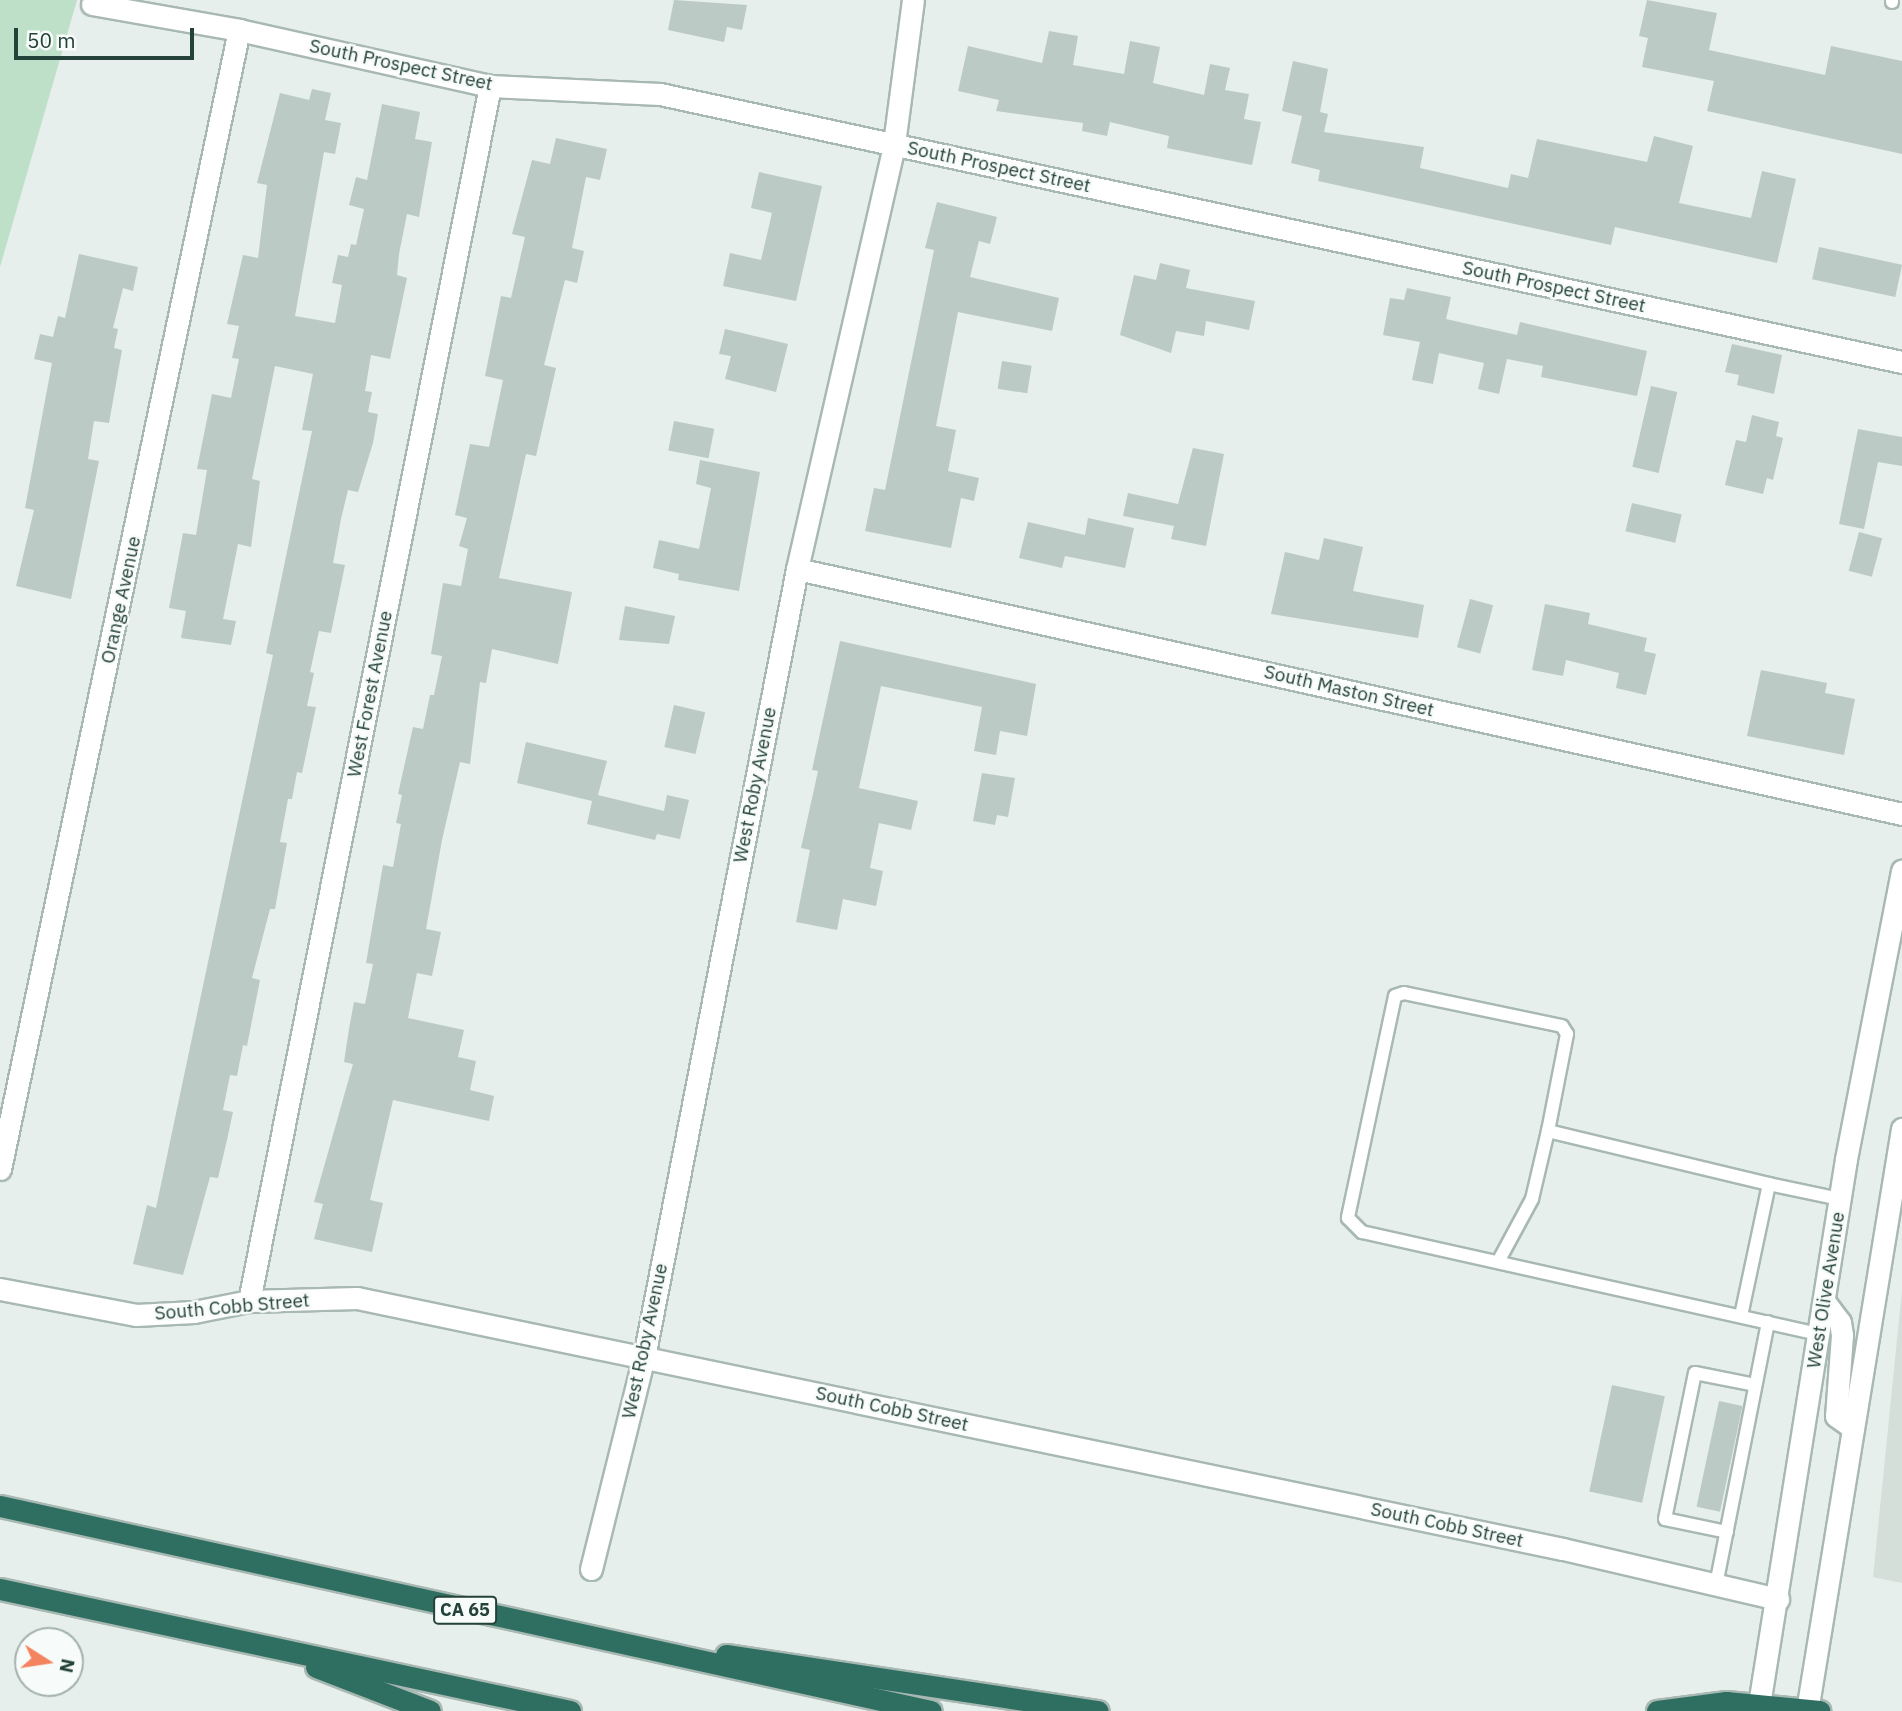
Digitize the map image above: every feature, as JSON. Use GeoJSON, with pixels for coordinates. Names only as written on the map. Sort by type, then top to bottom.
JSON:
{"type":"FeatureCollection","features":[{"type":"Feature","properties":{"kind":"highway","name":"CA 65"},"geometry":{"type":"LineString","coordinates":[[0,1506],[931,1711]]}},
{"type":"Feature","properties":{"kind":"highway"},"geometry":{"type":"LineString","coordinates":[[0,1589],[570,1711]]}},
{"type":"Feature","properties":{"kind":"highway"},"geometry":{"type":"LineString","coordinates":[[597,1639],[776,1661],[1098,1711]]}},
{"type":"Feature","properties":{"kind":"highway"},"geometry":{"type":"LineString","coordinates":[[252,1642],[430,1711]]}},
{"type":"Feature","properties":{"kind":"highway"},"geometry":{"type":"LineString","coordinates":[[1657,1711],[1759,1707],[1812,1710]]}},
{"type":"Feature","properties":{"kind":"street","name":"West Roby Avenue"},"geometry":{"type":"LineString","coordinates":[[591,1569],[644,1357],[797,569],[894,144],[913,0]]}},
{"type":"Feature","properties":{"kind":"street","name":"South Prospect Street"},"geometry":{"type":"LineString","coordinates":[[92,4],[239,30],[490,86],[660,94],[1902,362]]}},
{"type":"Feature","properties":{"kind":"street","name":"Orange Avenue"},"geometry":{"type":"LineString","coordinates":[[0,1169],[239,30]]}},
{"type":"Feature","properties":{"kind":"street","name":"West Forest Avenue"},"geometry":{"type":"LineString","coordinates":[[249,1301],[490,86]]}},
{"type":"Feature","properties":{"kind":"street","name":"South Maston Street"},"geometry":{"type":"LineString","coordinates":[[797,569],[1902,814]]}},
{"type":"Feature","properties":{"kind":"street","name":"West Olive Avenue"},"geometry":{"type":"LineString","coordinates":[[1759,1707],[1840,1199],[1902,870]]}},
{"type":"Feature","properties":{"kind":"street"},"geometry":{"type":"LineString","coordinates":[[1812,1710],[1853,1428],[1902,1129]]}},
{"type":"Feature","properties":{"kind":"street","name":"South Cobb Street"},"geometry":{"type":"LineString","coordinates":[[0,1289],[136,1315],[194,1312],[249,1301],[357,1298],[1778,1599]]}},
{"type":"Feature","properties":{"kind":"street"},"geometry":{"type":"LineString","coordinates":[[1824,1301],[1840,1322],[1842,1335],[1836,1416],[1853,1428]]}},
{"type":"Feature","properties":{"kind":"lane"},"geometry":{"type":"LineString","coordinates":[[1498,1262],[1532,1199],[1567,1034],[1562,1026],[1404,993],[1395,996],[1348,1218],[1362,1232],[1819,1334]]}},
{"type":"Feature","properties":{"kind":"lane"},"geometry":{"type":"LineString","coordinates":[[1548,1131],[1840,1199]]}},
{"type":"Feature","properties":{"kind":"lane"},"geometry":{"type":"LineString","coordinates":[[1741,1316],[1769,1184]]}},
{"type":"Feature","properties":{"kind":"lane"},"geometry":{"type":"LineString","coordinates":[[1716,1585],[1768,1322]]}},
{"type":"Feature","properties":{"kind":"lane"},"geometry":{"type":"LineString","coordinates":[[1727,1532],[1665,1519],[1695,1373],[1755,1385]]}},
{"type":"Feature","properties":{"kind":"shaded area"},"geometry":{"type":"Polygon","coordinates":[[[1902,1290],[1902,1583],[1873,1577],[1902,1290]]]}},
{"type":"Feature","properties":{"kind":"green space"},"geometry":{"type":"Polygon","coordinates":[[[0,0],[77,0],[0,267],[0,0]]]}},
{"type":"Feature","properties":{"kind":"building"},"geometry":{"type":"Polygon","coordinates":[[[674,0],[747,5],[742,30],[727,27],[724,42],[668,30],[674,0]]]}},
{"type":"Feature","properties":{"kind":"building"},"geometry":{"type":"Polygon","coordinates":[[[1647,0],[1717,13],[1709,50],[1825,75],[1831,46],[1902,61],[1902,154],[1707,111],[1714,81],[1642,67],[1648,38],[1639,36],[1647,0]]]}},
{"type":"Feature","properties":{"kind":"building"},"geometry":{"type":"Polygon","coordinates":[[[1049,31],[1078,36],[1073,65],[1124,74],[1130,41],[1160,47],[1153,83],[1204,95],[1210,64],[1230,68],[1225,90],[1249,94],[1244,119],[1261,122],[1252,165],[1167,148],[1169,136],[1110,122],[1107,136],[1082,131],[1083,123],[996,111],[999,100],[958,91],[968,46],[1042,63],[1049,31]]]}},
{"type":"Feature","properties":{"kind":"building"},"geometry":{"type":"Polygon","coordinates":[[[1293,61],[1328,69],[1320,112],[1328,114],[1324,132],[1424,147],[1420,168],[1508,188],[1511,174],[1528,178],[1537,139],[1647,162],[1654,136],[1693,146],[1679,203],[1751,218],[1762,171],[1796,179],[1777,263],[1615,227],[1611,245],[1318,181],[1320,170],[1291,163],[1302,116],[1282,111],[1293,61]]]}},
{"type":"Feature","properties":{"kind":"building"},"geometry":{"type":"Polygon","coordinates":[[[312,89],[331,93],[325,120],[341,123],[335,154],[324,152],[295,316],[335,323],[342,285],[332,283],[338,255],[348,257],[351,244],[356,245],[364,209],[349,205],[356,177],[367,180],[382,104],[420,112],[415,139],[432,142],[419,217],[407,214],[399,254],[397,275],[407,278],[390,359],[371,355],[365,391],[372,392],[368,412],[378,414],[373,443],[358,492],[348,490],[341,519],[333,563],[345,565],[331,633],[319,631],[310,672],[314,673],[307,706],[316,707],[302,773],[297,772],[292,799],[288,799],[280,842],[287,843],[275,909],[270,909],[252,978],[260,980],[247,1046],[243,1045],[237,1076],[230,1075],[223,1110],[233,1112],[227,1140],[218,1178],[210,1177],[183,1275],[133,1264],[147,1205],[156,1208],[273,655],[266,653],[312,431],[302,430],[313,374],[275,366],[252,479],[260,481],[251,547],[238,544],[223,619],[236,621],[231,645],[181,638],[186,611],[169,608],[183,533],[196,535],[207,470],[197,469],[212,394],[231,398],[239,359],[232,358],[239,326],[227,324],[243,255],[258,258],[267,185],[257,183],[280,93],[309,100],[312,89]]]}},
{"type":"Feature","properties":{"kind":"building"},"geometry":{"type":"Polygon","coordinates":[[[556,138],[607,149],[600,180],[586,177],[572,248],[584,251],[577,283],[565,280],[544,365],[556,368],[536,456],[526,454],[499,578],[572,592],[558,664],[492,649],[486,683],[480,682],[470,764],[460,762],[442,840],[426,929],[441,932],[432,976],[417,973],[408,1018],[464,1030],[458,1057],[476,1061],[470,1090],[494,1096],[489,1121],[393,1100],[370,1200],[383,1203],[372,1252],[314,1239],[323,1204],[314,1202],[353,1064],[344,1062],[349,1029],[354,1002],[365,1004],[373,964],[366,963],[383,865],[393,867],[401,824],[396,823],[402,795],[398,794],[413,727],[423,729],[430,695],[434,695],[442,656],[431,654],[443,583],[461,586],[468,549],[459,546],[467,518],[455,515],[470,444],[489,447],[503,380],[485,376],[501,296],[511,298],[525,237],[512,234],[532,160],[550,164],[556,138]]]}},
{"type":"Feature","properties":{"kind":"building"},"geometry":{"type":"Polygon","coordinates":[[[759,172],[822,186],[796,301],[723,286],[730,253],[761,260],[772,213],[751,208],[759,172]]]}},
{"type":"Feature","properties":{"kind":"building"},"geometry":{"type":"Polygon","coordinates":[[[937,202],[997,217],[990,244],[979,241],[970,277],[1059,298],[1052,331],[958,312],[936,426],[956,430],[948,471],[979,478],[974,501],[961,498],[951,548],[865,531],[874,488],[885,490],[934,250],[925,248],[937,202]]]}},
{"type":"Feature","properties":{"kind":"building"},"geometry":{"type":"Polygon","coordinates":[[[1819,247],[1902,265],[1895,297],[1812,279],[1819,247]]]}},
{"type":"Feature","properties":{"kind":"building"},"geometry":{"type":"Polygon","coordinates":[[[79,254],[138,267],[133,291],[123,288],[113,328],[118,329],[114,348],[122,350],[109,423],[94,421],[88,459],[99,461],[71,599],[16,586],[34,510],[25,508],[52,363],[34,359],[40,334],[53,337],[58,316],[65,318],[79,254]]]}},
{"type":"Feature","properties":{"kind":"building"},"geometry":{"type":"Polygon","coordinates":[[[1160,263],[1190,270],[1186,288],[1255,301],[1249,330],[1206,321],[1204,336],[1176,331],[1171,353],[1120,335],[1134,275],[1156,280],[1160,263]]]}},
{"type":"Feature","properties":{"kind":"building"},"geometry":{"type":"Polygon","coordinates":[[[1407,288],[1451,297],[1446,319],[1517,335],[1520,322],[1647,351],[1637,396],[1541,377],[1543,366],[1507,359],[1499,394],[1478,389],[1484,363],[1439,353],[1433,384],[1412,380],[1420,342],[1383,335],[1390,298],[1404,300],[1407,288]]]}},
{"type":"Feature","properties":{"kind":"building"},"geometry":{"type":"Polygon","coordinates":[[[725,329],[788,344],[776,392],[725,379],[731,356],[719,354],[725,329]]]}},
{"type":"Feature","properties":{"kind":"building"},"geometry":{"type":"Polygon","coordinates":[[[1732,344],[1782,355],[1774,394],[1737,385],[1739,375],[1725,372],[1732,344]]]}},
{"type":"Feature","properties":{"kind":"building"},"geometry":{"type":"Polygon","coordinates":[[[1002,361],[1032,366],[1027,393],[998,389],[1002,361]]]}},
{"type":"Feature","properties":{"kind":"building"},"geometry":{"type":"Polygon","coordinates":[[[1651,386],[1677,392],[1659,473],[1632,467],[1651,386]]]}},
{"type":"Feature","properties":{"kind":"building"},"geometry":{"type":"Polygon","coordinates":[[[1752,415],[1779,422],[1776,436],[1783,438],[1773,480],[1767,478],[1763,494],[1725,485],[1736,440],[1746,442],[1752,415]]]}},
{"type":"Feature","properties":{"kind":"building"},"geometry":{"type":"Polygon","coordinates":[[[674,421],[714,429],[709,458],[668,450],[674,421]]]}},
{"type":"Feature","properties":{"kind":"building"},"geometry":{"type":"Polygon","coordinates":[[[1858,429],[1902,437],[1902,466],[1878,462],[1864,529],[1839,524],[1858,429]]]}},
{"type":"Feature","properties":{"kind":"building"},"geometry":{"type":"Polygon","coordinates":[[[1193,448],[1224,454],[1206,546],[1171,539],[1174,526],[1123,516],[1128,493],[1178,504],[1193,448]]]}},
{"type":"Feature","properties":{"kind":"building"},"geometry":{"type":"Polygon","coordinates":[[[700,460],[760,472],[739,591],[678,580],[679,574],[653,568],[659,540],[699,549],[711,488],[696,484],[700,460]]]}},
{"type":"Feature","properties":{"kind":"building"},"geometry":{"type":"Polygon","coordinates":[[[1632,503],[1682,514],[1675,543],[1625,531],[1632,503]]]}},
{"type":"Feature","properties":{"kind":"building"},"geometry":{"type":"Polygon","coordinates":[[[1088,518],[1134,528],[1125,568],[1065,556],[1062,568],[1019,558],[1028,522],[1085,535],[1088,518]]]}},
{"type":"Feature","properties":{"kind":"building"},"geometry":{"type":"Polygon","coordinates":[[[1859,532],[1882,538],[1872,577],[1849,571],[1859,532]]]}},
{"type":"Feature","properties":{"kind":"building"},"geometry":{"type":"Polygon","coordinates":[[[1324,538],[1363,547],[1353,591],[1424,605],[1418,638],[1271,614],[1285,552],[1319,560],[1324,538]]]}},
{"type":"Feature","properties":{"kind":"building"},"geometry":{"type":"Polygon","coordinates":[[[1470,599],[1493,605],[1480,654],[1457,647],[1470,599]]]}},
{"type":"Feature","properties":{"kind":"building"},"geometry":{"type":"Polygon","coordinates":[[[1545,604],[1590,613],[1588,624],[1647,638],[1644,651],[1656,654],[1646,695],[1616,688],[1619,673],[1566,660],[1563,676],[1532,670],[1545,604]]]}},
{"type":"Feature","properties":{"kind":"building"},"geometry":{"type":"Polygon","coordinates":[[[625,606],[675,616],[669,644],[619,640],[625,606]]]}},
{"type":"Feature","properties":{"kind":"building"},"geometry":{"type":"Polygon","coordinates":[[[840,641],[1036,684],[1027,736],[1000,731],[996,755],[974,751],[982,707],[881,686],[859,788],[918,801],[911,830],[879,823],[870,868],[883,871],[876,906],[843,899],[837,930],[796,922],[810,850],[801,848],[818,771],[812,770],[840,641]]]}},
{"type":"Feature","properties":{"kind":"building"},"geometry":{"type":"Polygon","coordinates":[[[1761,670],[1827,683],[1825,693],[1855,699],[1844,755],[1747,736],[1761,670]]]}},
{"type":"Feature","properties":{"kind":"building"},"geometry":{"type":"Polygon","coordinates":[[[674,705],[705,712],[696,754],[664,747],[674,705]]]}},
{"type":"Feature","properties":{"kind":"building"},"geometry":{"type":"Polygon","coordinates":[[[526,742],[607,761],[598,795],[664,811],[667,795],[689,800],[680,839],[657,834],[655,840],[587,824],[592,801],[517,783],[526,742]]]}},
{"type":"Feature","properties":{"kind":"building"},"geometry":{"type":"Polygon","coordinates":[[[982,773],[1015,778],[1008,817],[997,815],[995,825],[973,821],[982,773]]]}},
{"type":"Feature","properties":{"kind":"building"},"geometry":{"type":"Polygon","coordinates":[[[1612,1385],[1665,1396],[1642,1503],[1589,1492],[1612,1385]]]}},
{"type":"Feature","properties":{"kind":"building"},"geometry":{"type":"Polygon","coordinates":[[[1719,1401],[1742,1406],[1720,1512],[1697,1507],[1719,1401]]]}}]}
